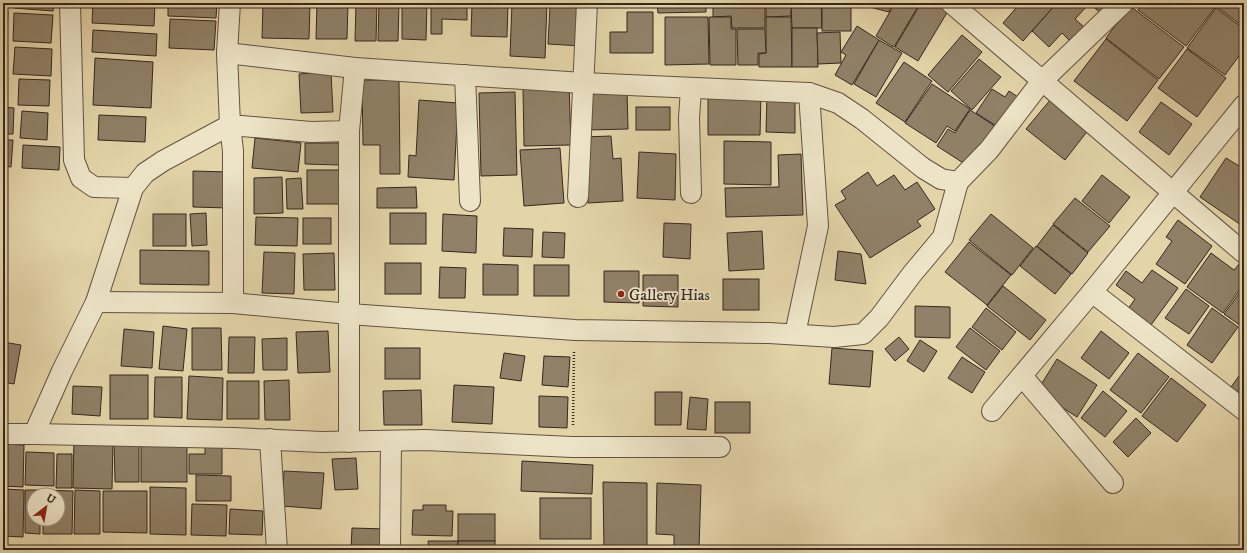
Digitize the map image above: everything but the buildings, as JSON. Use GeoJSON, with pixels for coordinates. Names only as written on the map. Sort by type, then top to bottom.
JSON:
{"type":"FeatureCollection","features":[{"type":"Feature","properties":{"kind":"street"},"geometry":{"type":"LineString","coordinates":[[70,3],[74,160],[81,178],[94,187],[133,188]]}},
{"type":"Feature","properties":{"kind":"street"},"geometry":{"type":"LineString","coordinates":[[230,3],[227,53],[230,125],[233,151],[233,303]]}},
{"type":"Feature","properties":{"kind":"street"},"geometry":{"type":"LineString","coordinates":[[578,197],[587,3]]}},
{"type":"Feature","properties":{"kind":"street"},"geometry":{"type":"LineString","coordinates":[[951,3],[1042,82],[1174,191],[1244,253]]}},
{"type":"Feature","properties":{"kind":"street"},"geometry":{"type":"LineString","coordinates":[[96,302],[233,303],[349,314],[575,330],[795,334],[834,337],[863,334],[879,318],[912,274],[943,237],[958,182],[988,150],[1042,82],[1123,3]]}},
{"type":"Feature","properties":{"kind":"street"},"geometry":{"type":"LineString","coordinates":[[227,53],[355,68],[691,89],[809,93],[838,104],[862,118],[923,168],[941,179],[958,182]]}},
{"type":"Feature","properties":{"kind":"street"},"geometry":{"type":"LineString","coordinates":[[349,442],[349,131],[355,68]]}},
{"type":"Feature","properties":{"kind":"street"},"geometry":{"type":"LineString","coordinates":[[465,75],[470,201]]}},
{"type":"Feature","properties":{"kind":"street"},"geometry":{"type":"LineString","coordinates":[[691,89],[689,118],[691,193]]}},
{"type":"Feature","properties":{"kind":"street"},"geometry":{"type":"LineString","coordinates":[[795,334],[818,226],[809,93]]}},
{"type":"Feature","properties":{"kind":"street"},"geometry":{"type":"LineString","coordinates":[[992,411],[1092,292],[1244,105]]}},
{"type":"Feature","properties":{"kind":"street"},"geometry":{"type":"LineString","coordinates":[[34,434],[62,371],[96,302],[133,188],[145,173],[230,125],[311,132],[349,131]]}},
{"type":"Feature","properties":{"kind":"street"},"geometry":{"type":"LineString","coordinates":[[1092,292],[1244,410]]}},
{"type":"Feature","properties":{"kind":"street"},"geometry":{"type":"LineString","coordinates":[[1022,376],[1114,483]]}},
{"type":"Feature","properties":{"kind":"street"},"geometry":{"type":"LineString","coordinates":[[3,434],[270,439],[322,442],[391,440],[572,447],[720,447]]}},
{"type":"Feature","properties":{"kind":"street"},"geometry":{"type":"LineString","coordinates":[[270,439],[277,550]]}},
{"type":"Feature","properties":{"kind":"street"},"geometry":{"type":"LineString","coordinates":[[390,550],[391,440]]}},
{"type":"Feature","properties":{"kind":"path"},"geometry":{"type":"LineString","coordinates":[[572,447],[575,330]]}},
{"type":"Feature","properties":{"kind":"place","name":"Gallery Hias"},"geometry":{"type":"Point","coordinates":[621,294]}}]}
